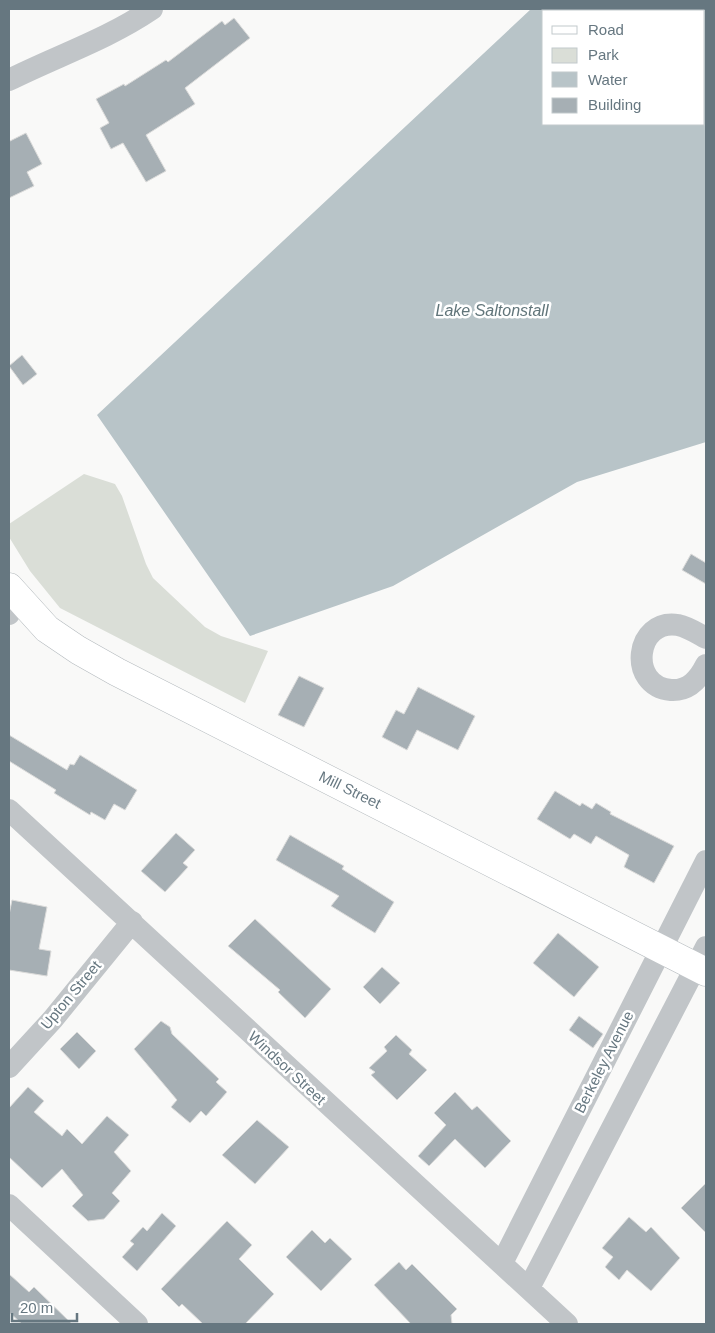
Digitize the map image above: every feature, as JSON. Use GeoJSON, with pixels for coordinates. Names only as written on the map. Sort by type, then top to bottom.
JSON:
{"type":"FeatureCollection","features":[{"type":"Feature","properties":{"kind":"main road","name":"Mill Street"},"geometry":{"type":"LineString","coordinates":[[11,599],[47,629],[78,650],[117,672],[662,949],[703,961]]}},
{"type":"Feature","properties":{"kind":"street"},"geometry":{"type":"LineString","coordinates":[[9,80],[101,38],[131,23],[152,9]]}},
{"type":"Feature","properties":{"kind":"street"},"geometry":{"type":"LineString","coordinates":[[706,638],[687,628],[676,625],[664,626],[654,631],[646,639],[640,659],[647,678],[664,689],[674,690],[693,684],[706,665]]}},
{"type":"Feature","properties":{"kind":"street","name":"Windsor Street"},"geometry":{"type":"LineString","coordinates":[[9,810],[132,922],[285,1067],[567,1324]]}},
{"type":"Feature","properties":{"kind":"street","name":"Berkeley Avenue"},"geometry":{"type":"LineString","coordinates":[[502,1263],[706,861]]}},
{"type":"Feature","properties":{"kind":"street","name":"Upton Street"},"geometry":{"type":"LineString","coordinates":[[9,1067],[53,1019],[132,922]]}},
{"type":"Feature","properties":{"kind":"street"},"geometry":{"type":"LineString","coordinates":[[529,1288],[703,961]]}},
{"type":"Feature","properties":{"kind":"street"},"geometry":{"type":"LineString","coordinates":[[9,1205],[137,1324]]}},
{"type":"Feature","properties":{"kind":"green space"},"geometry":{"type":"Polygon","coordinates":[[[84,474],[115,484],[122,496],[146,564],[153,578],[205,627],[221,636],[268,651],[245,703],[60,608],[30,571],[9,537],[9,524],[84,474]]]}},
{"type":"Feature","properties":{"kind":"water","name":"Lake Saltonstall"},"geometry":{"type":"Polygon","coordinates":[[[531,9],[706,9],[706,442],[577,482],[393,586],[250,636],[97,415],[531,9]]]}},
{"type":"Feature","properties":{"kind":"building"},"geometry":{"type":"Polygon","coordinates":[[[234,18],[250,38],[185,88],[195,104],[146,135],[166,171],[146,182],[123,143],[111,149],[100,128],[109,123],[96,99],[124,84],[125,86],[166,60],[168,62],[222,21],[225,25],[234,18]]]}},
{"type":"Feature","properties":{"kind":"building"},"geometry":{"type":"Polygon","coordinates":[[[26,133],[42,164],[27,172],[34,186],[9,198],[9,138],[10,141],[26,133]]]}},
{"type":"Feature","properties":{"kind":"building"},"geometry":{"type":"Polygon","coordinates":[[[22,355],[37,374],[23,385],[9,366],[22,355]]]}},
{"type":"Feature","properties":{"kind":"building"},"geometry":{"type":"Polygon","coordinates":[[[691,554],[706,563],[706,584],[682,570],[691,554]]]}},
{"type":"Feature","properties":{"kind":"building"},"geometry":{"type":"Polygon","coordinates":[[[299,676],[324,688],[304,727],[278,715],[299,676]]]}},
{"type":"Feature","properties":{"kind":"building"},"geometry":{"type":"Polygon","coordinates":[[[418,687],[475,716],[458,750],[417,730],[407,750],[382,737],[396,710],[404,714],[418,687]]]}},
{"type":"Feature","properties":{"kind":"building"},"geometry":{"type":"Polygon","coordinates":[[[9,735],[67,770],[70,764],[74,765],[80,755],[137,790],[125,810],[114,804],[105,820],[91,812],[90,815],[54,793],[56,790],[9,761],[9,735]]]}},
{"type":"Feature","properties":{"kind":"building"},"geometry":{"type":"Polygon","coordinates":[[[555,791],[580,806],[582,803],[592,809],[596,803],[611,812],[610,814],[674,846],[654,883],[624,867],[629,855],[596,836],[591,844],[574,834],[570,839],[537,819],[555,791]]]}},
{"type":"Feature","properties":{"kind":"building"},"geometry":{"type":"Polygon","coordinates":[[[176,833],[195,850],[183,863],[188,867],[165,892],[141,871],[176,833]]]}},
{"type":"Feature","properties":{"kind":"building"},"geometry":{"type":"Polygon","coordinates":[[[290,835],[344,866],[342,869],[394,902],[375,933],[331,906],[339,896],[276,860],[290,835]]]}},
{"type":"Feature","properties":{"kind":"building"},"geometry":{"type":"Polygon","coordinates":[[[12,900],[47,907],[39,949],[51,951],[47,976],[9,970],[9,915],[12,900]]]}},
{"type":"Feature","properties":{"kind":"building"},"geometry":{"type":"Polygon","coordinates":[[[255,919],[331,989],[305,1018],[278,992],[280,990],[228,946],[255,919]]]}},
{"type":"Feature","properties":{"kind":"building"},"geometry":{"type":"Polygon","coordinates":[[[558,933],[599,967],[574,997],[533,963],[558,933]]]}},
{"type":"Feature","properties":{"kind":"building"},"geometry":{"type":"Polygon","coordinates":[[[382,967],[400,983],[380,1004],[363,987],[382,967]]]}},
{"type":"Feature","properties":{"kind":"building"},"geometry":{"type":"Polygon","coordinates":[[[579,1016],[603,1034],[593,1048],[569,1030],[579,1016]]]}},
{"type":"Feature","properties":{"kind":"building"},"geometry":{"type":"Polygon","coordinates":[[[161,1021],[170,1027],[172,1034],[219,1079],[216,1082],[227,1092],[206,1116],[201,1111],[190,1123],[171,1107],[177,1100],[134,1049],[161,1021]]]}},
{"type":"Feature","properties":{"kind":"building"},"geometry":{"type":"Polygon","coordinates":[[[77,1032],[96,1051],[79,1069],[60,1049],[77,1032]]]}},
{"type":"Feature","properties":{"kind":"building"},"geometry":{"type":"Polygon","coordinates":[[[396,1035],[412,1050],[409,1054],[427,1070],[397,1100],[371,1075],[375,1072],[369,1068],[387,1051],[384,1047],[396,1035]]]}},
{"type":"Feature","properties":{"kind":"building"},"geometry":{"type":"Polygon","coordinates":[[[28,1087],[44,1101],[34,1112],[62,1136],[67,1129],[82,1144],[107,1116],[129,1135],[114,1152],[131,1171],[112,1193],[120,1201],[104,1219],[88,1221],[72,1206],[83,1195],[62,1169],[42,1188],[9,1157],[9,1108],[28,1087]]]}},
{"type":"Feature","properties":{"kind":"building"},"geometry":{"type":"Polygon","coordinates":[[[455,1092],[472,1110],[477,1106],[511,1141],[485,1168],[455,1139],[429,1166],[418,1156],[446,1125],[434,1113],[455,1092]]]}},
{"type":"Feature","properties":{"kind":"building"},"geometry":{"type":"Polygon","coordinates":[[[257,1120],[289,1147],[255,1184],[222,1155],[257,1120]]]}},
{"type":"Feature","properties":{"kind":"building"},"geometry":{"type":"Polygon","coordinates":[[[706,1183],[706,1233],[681,1208],[706,1183]]]}},
{"type":"Feature","properties":{"kind":"building"},"geometry":{"type":"Polygon","coordinates":[[[162,1213],[176,1226],[137,1271],[122,1257],[134,1244],[130,1241],[143,1227],[147,1231],[162,1213]]]}},
{"type":"Feature","properties":{"kind":"building"},"geometry":{"type":"Polygon","coordinates":[[[629,1217],[646,1232],[651,1227],[680,1258],[651,1291],[627,1270],[619,1280],[605,1267],[613,1257],[602,1248],[629,1217]]]}},
{"type":"Feature","properties":{"kind":"building"},"geometry":{"type":"Polygon","coordinates":[[[227,1221],[252,1245],[239,1259],[274,1294],[245,1324],[203,1324],[182,1304],[179,1307],[161,1289],[227,1221]]]}},
{"type":"Feature","properties":{"kind":"building"},"geometry":{"type":"Polygon","coordinates":[[[312,1230],[325,1243],[330,1238],[352,1259],[321,1291],[286,1257],[312,1230]]]}},
{"type":"Feature","properties":{"kind":"building"},"geometry":{"type":"Polygon","coordinates":[[[399,1262],[406,1270],[412,1264],[457,1309],[451,1315],[452,1324],[411,1324],[374,1285],[399,1262]]]}},
{"type":"Feature","properties":{"kind":"building"},"geometry":{"type":"Polygon","coordinates":[[[9,1274],[29,1292],[34,1287],[72,1324],[22,1324],[9,1312],[9,1274]]]}}]}
